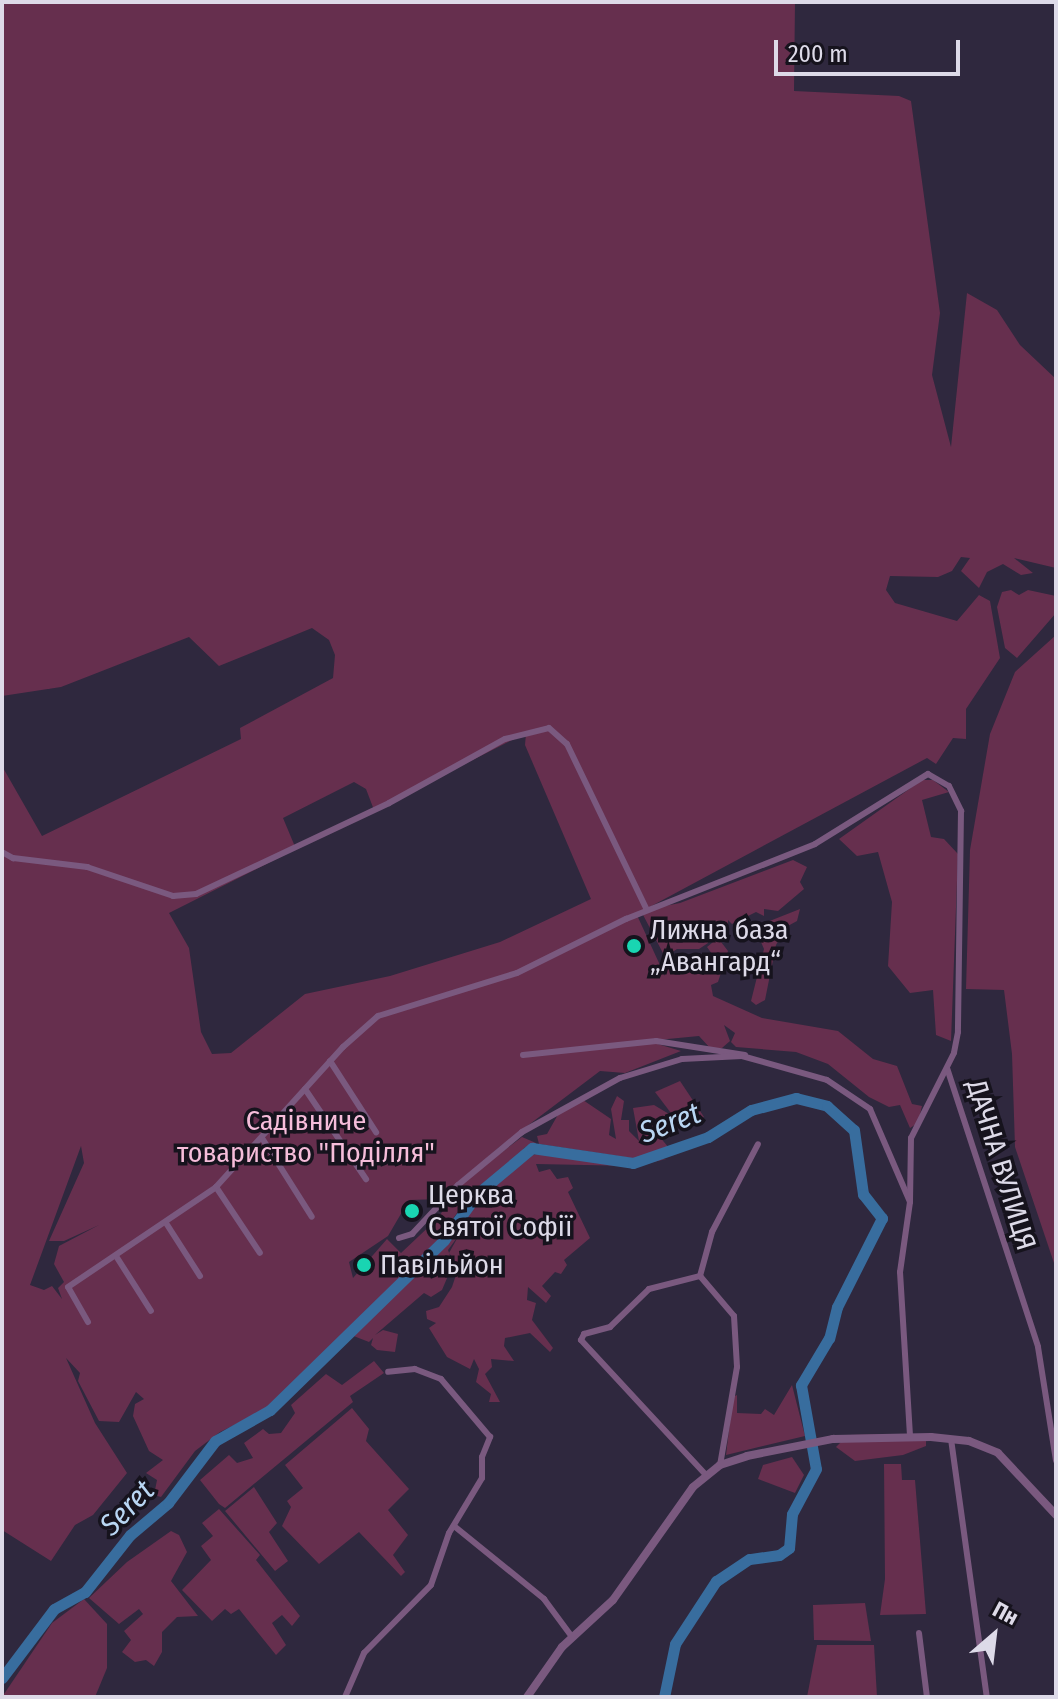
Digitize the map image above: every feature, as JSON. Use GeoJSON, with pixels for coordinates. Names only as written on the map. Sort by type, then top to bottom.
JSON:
{"type":"FeatureCollection","features":[{"type":"Feature","properties":{"kind":"street"},"geometry":{"type":"LineString","coordinates":[[2,852],[13,858],[100,870],[173,896],[196,894],[389,803],[505,739],[549,728],[567,744],[647,910]]}},
{"type":"Feature","properties":{"kind":"street"},"geometry":{"type":"LineString","coordinates":[[88,1322],[68,1287],[216,1187],[330,1061],[383,1013],[517,973],[647,910],[835,835],[919,775],[940,777],[957,797],[961,825],[958,1032],[947,1068],[911,1138],[910,1202],[900,1272],[910,1436]]}},
{"type":"Feature","properties":{"kind":"street"},"geometry":{"type":"LineString","coordinates":[[523,1055],[656,1041],[753,1058],[827,1080],[864,1102],[875,1116],[910,1202]]}},
{"type":"Feature","properties":{"kind":"street"},"geometry":{"type":"LineString","coordinates":[[399,1238],[412,1234],[458,1185],[522,1132],[586,1094],[670,1062],[753,1058]]}},
{"type":"Feature","properties":{"kind":"street"},"geometry":{"type":"LineString","coordinates":[[330,1061],[376,1132]]}},
{"type":"Feature","properties":{"kind":"street","name":"ДАЧНА ВУЛИЦЯ"},"geometry":{"type":"LineString","coordinates":[[947,1068],[1038,1347],[1056,1461]]}},
{"type":"Feature","properties":{"kind":"street"},"geometry":{"type":"LineString","coordinates":[[305,1089],[366,1179]]}},
{"type":"Feature","properties":{"kind":"street"},"geometry":{"type":"LineString","coordinates":[[262,1138],[312,1217]]}},
{"type":"Feature","properties":{"kind":"street"},"geometry":{"type":"LineString","coordinates":[[700,1276],[712,1232],[758,1144]]}},
{"type":"Feature","properties":{"kind":"street"},"geometry":{"type":"LineString","coordinates":[[216,1187],[260,1253]]}},
{"type":"Feature","properties":{"kind":"street"},"geometry":{"type":"LineString","coordinates":[[166,1223],[200,1276]]}},
{"type":"Feature","properties":{"kind":"street"},"geometry":{"type":"LineString","coordinates":[[116,1256],[151,1311]]}},
{"type":"Feature","properties":{"kind":"street"},"geometry":{"type":"LineString","coordinates":[[700,1276],[649,1289],[610,1327],[581,1337],[586,1348],[706,1475]]}},
{"type":"Feature","properties":{"kind":"street"},"geometry":{"type":"LineString","coordinates":[[700,1276],[723,1299],[737,1327],[737,1367],[720,1465]]}},
{"type":"Feature","properties":{"kind":"street"},"geometry":{"type":"LineString","coordinates":[[345,1697],[364,1653],[431,1585],[454,1526],[482,1478],[482,1457],[490,1437],[441,1379],[410,1368],[388,1372]]}},
{"type":"Feature","properties":{"kind":"street"},"geometry":{"type":"LineString","coordinates":[[527,1697],[572,1637],[613,1600],[706,1475],[720,1465],[833,1439],[910,1436],[951,1439],[998,1453],[1056,1515]]}},
{"type":"Feature","properties":{"kind":"street"},"geometry":{"type":"LineString","coordinates":[[951,1439],[987,1697]]}},
{"type":"Feature","properties":{"kind":"street"},"geometry":{"type":"LineString","coordinates":[[454,1526],[544,1599],[572,1637]]}},
{"type":"Feature","properties":{"kind":"street"},"geometry":{"type":"LineString","coordinates":[[919,1633],[927,1697]]}},
{"type":"Feature","properties":{"kind":"green space","name":"Садівниче товариство \"Поділля\""},"geometry":{"type":"Polygon","coordinates":[[[2,2],[795,2],[794,91],[899,96],[911,101],[940,313],[932,375],[951,447],[967,293],[997,310],[1020,345],[1056,379],[1056,568],[1014,558],[1033,573],[1021,575],[1003,564],[987,572],[979,588],[961,571],[970,558],[961,557],[952,571],[938,577],[890,576],[886,590],[895,603],[957,621],[979,595],[990,601],[1000,658],[966,709],[966,739],[953,738],[936,764],[927,758],[644,910],[680,903],[793,860],[807,867],[800,882],[804,889],[778,911],[764,909],[764,916],[756,912],[732,924],[728,920],[728,928],[708,933],[708,943],[699,949],[677,949],[665,957],[641,911],[636,913],[665,976],[664,965],[670,957],[694,971],[710,959],[717,961],[707,947],[718,938],[728,951],[718,982],[711,985],[713,996],[762,1018],[838,1031],[873,1059],[897,1066],[912,1104],[922,1106],[918,1123],[910,1128],[900,1105],[889,1107],[869,1097],[828,1064],[796,1052],[736,1047],[731,1042],[735,1033],[724,1025],[730,1041],[722,1048],[710,1048],[699,1036],[595,1046],[651,1042],[681,1051],[625,1073],[600,1071],[498,1148],[442,1199],[409,1200],[388,1236],[349,1262],[353,1278],[387,1239],[401,1253],[437,1219],[464,1181],[522,1137],[536,1143],[524,1148],[519,1158],[550,1151],[634,1161],[667,1159],[634,1166],[536,1164],[539,1172],[550,1169],[557,1179],[568,1177],[573,1188],[568,1192],[590,1238],[564,1260],[567,1265],[561,1274],[555,1272],[542,1286],[551,1296],[546,1303],[528,1287],[527,1300],[536,1303],[532,1320],[553,1348],[550,1352],[530,1333],[505,1338],[504,1346],[514,1361],[491,1359],[492,1367],[485,1374],[500,1402],[489,1402],[491,1394],[476,1382],[479,1369],[474,1359],[470,1369],[447,1357],[429,1328],[436,1323],[427,1319],[426,1311],[439,1307],[452,1287],[459,1266],[449,1253],[453,1264],[442,1290],[431,1297],[424,1293],[375,1335],[383,1330],[398,1334],[395,1352],[377,1350],[371,1345],[373,1338],[369,1342],[351,1335],[351,1327],[368,1316],[387,1290],[263,1411],[220,1432],[195,1451],[161,1497],[154,1495],[157,1480],[146,1473],[163,1460],[149,1451],[133,1416],[135,1404],[144,1399],[136,1392],[119,1422],[99,1421],[78,1381],[80,1373],[66,1358],[95,1423],[127,1473],[93,1515],[75,1525],[51,1561],[2,1530],[2,766],[42,836],[241,739],[240,728],[333,678],[335,655],[329,640],[312,628],[219,666],[189,637],[61,687],[2,696],[2,2]],[[526,733],[374,810],[366,789],[354,782],[283,818],[296,849],[169,913],[189,948],[201,1032],[212,1054],[231,1053],[305,994],[390,976],[500,942],[591,899],[525,745],[526,733]],[[81,1146],[30,1285],[44,1290],[52,1286],[62,1299],[58,1288],[64,1282],[54,1264],[59,1246],[99,1225],[64,1241],[49,1241],[84,1163],[81,1146]],[[514,1162],[473,1190],[427,1256],[391,1287],[445,1241],[451,1225],[477,1194],[514,1162]]]}},
{"type":"Feature","properties":{"kind":"green space"},"geometry":{"type":"Polygon","coordinates":[[[1011,590],[1019,595],[1028,590],[1056,596],[1056,613],[1017,658],[1005,648],[997,607],[1002,592],[1011,590]]]}},
{"type":"Feature","properties":{"kind":"green space"},"geometry":{"type":"Polygon","coordinates":[[[1056,635],[1056,1269],[1015,1147],[1012,1054],[1004,990],[966,989],[970,850],[990,734],[1015,672],[1056,635]]]}},
{"type":"Feature","properties":{"kind":"green space"},"geometry":{"type":"Polygon","coordinates":[[[922,780],[933,780],[949,792],[922,800],[931,837],[944,839],[958,854],[951,1041],[936,1035],[933,990],[910,993],[888,966],[892,902],[878,852],[857,856],[839,839],[922,780]]]}},
{"type":"Feature","properties":{"kind":"green space"},"geometry":{"type":"Polygon","coordinates":[[[800,909],[797,921],[786,927],[776,945],[765,1000],[756,1005],[751,1001],[764,949],[758,935],[767,922],[800,909]]]}},
{"type":"Feature","properties":{"kind":"green space"},"geometry":{"type":"Polygon","coordinates":[[[680,1081],[704,1117],[683,1129],[655,1092],[680,1081]]]}},
{"type":"Feature","properties":{"kind":"green space"},"geometry":{"type":"Polygon","coordinates":[[[617,1096],[624,1101],[621,1120],[629,1120],[629,1131],[639,1141],[633,1108],[654,1105],[669,1114],[677,1130],[659,1136],[669,1148],[637,1159],[539,1144],[537,1136],[547,1134],[560,1111],[583,1100],[611,1119],[609,1135],[616,1139],[611,1109],[617,1096]]]}},
{"type":"Feature","properties":{"kind":"green space"},"geometry":{"type":"Polygon","coordinates":[[[374,1361],[384,1373],[350,1396],[353,1402],[225,1508],[219,1504],[200,1480],[229,1455],[237,1463],[253,1458],[244,1443],[263,1429],[269,1434],[281,1433],[295,1413],[291,1405],[326,1374],[342,1385],[374,1361]]]}},
{"type":"Feature","properties":{"kind":"green space"},"geometry":{"type":"Polygon","coordinates":[[[792,1385],[805,1436],[726,1455],[733,1397],[737,1395],[737,1413],[761,1414],[765,1409],[774,1415],[792,1385]]]}},
{"type":"Feature","properties":{"kind":"green space"},"geometry":{"type":"Polygon","coordinates":[[[352,1408],[369,1429],[366,1441],[409,1489],[388,1510],[408,1535],[393,1555],[405,1572],[401,1576],[359,1532],[319,1564],[282,1526],[291,1507],[287,1501],[303,1488],[285,1465],[352,1408]]]}},
{"type":"Feature","properties":{"kind":"green space"},"geometry":{"type":"Polygon","coordinates":[[[894,1434],[926,1441],[926,1446],[903,1455],[855,1461],[836,1447],[848,1435],[894,1434]]]}},
{"type":"Feature","properties":{"kind":"green space"},"geometry":{"type":"Polygon","coordinates":[[[792,1457],[804,1475],[795,1493],[758,1479],[763,1465],[792,1457]]]}},
{"type":"Feature","properties":{"kind":"green space"},"geometry":{"type":"Polygon","coordinates":[[[884,1464],[901,1464],[902,1480],[915,1480],[926,1614],[880,1615],[885,1579],[884,1464]]]}},
{"type":"Feature","properties":{"kind":"green space"},"geometry":{"type":"Polygon","coordinates":[[[254,1487],[277,1523],[269,1532],[288,1561],[275,1571],[225,1511],[254,1487]]]}},
{"type":"Feature","properties":{"kind":"green space"},"geometry":{"type":"Polygon","coordinates":[[[219,1509],[260,1555],[256,1560],[300,1616],[292,1626],[282,1615],[272,1623],[286,1645],[276,1655],[239,1609],[231,1614],[225,1609],[212,1621],[182,1590],[211,1560],[201,1546],[213,1536],[202,1523],[219,1509]]]}},
{"type":"Feature","properties":{"kind":"green space"},"geometry":{"type":"Polygon","coordinates":[[[171,1531],[179,1535],[187,1552],[171,1581],[198,1616],[177,1617],[162,1632],[162,1652],[154,1666],[146,1660],[135,1662],[122,1652],[131,1640],[124,1631],[143,1614],[139,1609],[119,1624],[89,1598],[127,1562],[171,1531]]]}},
{"type":"Feature","properties":{"kind":"green space"},"geometry":{"type":"Polygon","coordinates":[[[84,1599],[107,1624],[107,1668],[95,1697],[2,1697],[52,1623],[84,1599]]]}},
{"type":"Feature","properties":{"kind":"green space"},"geometry":{"type":"Polygon","coordinates":[[[865,1603],[871,1641],[814,1640],[813,1605],[865,1603]]]}},
{"type":"Feature","properties":{"kind":"green space"},"geometry":{"type":"Polygon","coordinates":[[[817,1645],[874,1645],[877,1697],[807,1697],[817,1645]]]}},
{"type":"Feature","properties":{"kind":"waterway","name":"Seret"},"geometry":{"type":"LineString","coordinates":[[2,1678],[54,1609],[85,1592],[130,1535],[168,1503],[215,1441],[270,1410],[444,1240],[477,1194],[532,1148],[633,1163],[708,1137],[751,1110],[796,1098],[827,1106],[854,1130],[863,1194],[882,1218],[837,1307],[829,1338],[801,1385],[816,1469],[792,1514],[789,1548],[779,1555],[749,1559],[716,1581],[675,1644],[664,1697]]}},
{"type":"Feature","properties":{"kind":"place","name":"Лижна база „Авангард“"},"geometry":{"type":"Point","coordinates":[634,946]}},
{"type":"Feature","properties":{"kind":"place","name":"Церква Святої Софії"},"geometry":{"type":"Point","coordinates":[412,1211]}},
{"type":"Feature","properties":{"kind":"place","name":"Павільйон"},"geometry":{"type":"Point","coordinates":[364,1265]}}]}
